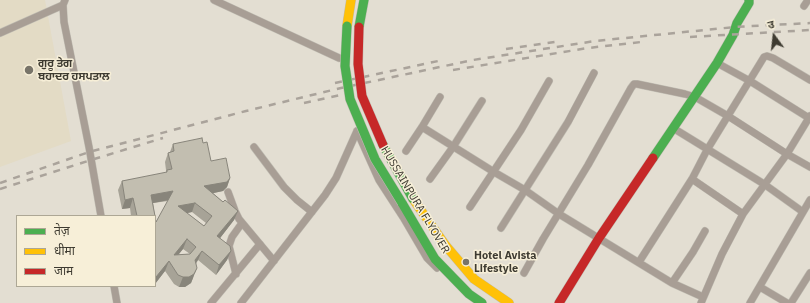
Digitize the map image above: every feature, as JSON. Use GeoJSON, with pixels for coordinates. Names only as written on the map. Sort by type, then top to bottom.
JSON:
{"type":"FeatureCollection","features":[{"type":"Feature","properties":{"kind":"main road","name":"HUSSAINPURA FLYOVER"},"geometry":{"type":"LineString","coordinates":[[351,0],[345,66],[350,99],[375,159],[435,259],[469,294],[482,303]]}},
{"type":"Feature","properties":{"kind":"main road","name":"HUSSAINPURA FLYOVER"},"geometry":{"type":"LineString","coordinates":[[364,0],[359,27],[358,64],[362,96],[387,154],[413,199],[446,246],[474,279],[510,303]]}},
{"type":"Feature","properties":{"kind":"main road"},"geometry":{"type":"LineString","coordinates":[[559,303],[599,238],[717,63],[751,1]]}},
{"type":"Feature","properties":{"kind":"street"},"geometry":{"type":"LineString","coordinates":[[214,0],[339,58]]}},
{"type":"Feature","properties":{"kind":"street"},"geometry":{"type":"LineString","coordinates":[[0,33],[64,3],[64,22],[101,215]]}},
{"type":"Feature","properties":{"kind":"street"},"geometry":{"type":"LineString","coordinates":[[639,262],[692,179],[762,59],[767,56],[773,58],[810,80]]}},
{"type":"Feature","properties":{"kind":"street"},"geometry":{"type":"LineString","coordinates":[[422,128],[525,190],[559,214],[702,300],[722,254],[743,214],[787,154],[809,117],[717,63]]}},
{"type":"Feature","properties":{"kind":"street"},"geometry":{"type":"LineString","coordinates":[[501,228],[568,122],[594,73]]}},
{"type":"Feature","properties":{"kind":"street"},"geometry":{"type":"LineString","coordinates":[[470,207],[521,130],[549,81]]}},
{"type":"Feature","properties":{"kind":"street"},"geometry":{"type":"LineString","coordinates":[[524,274],[632,86],[637,84],[695,97],[810,167]]}},
{"type":"Feature","properties":{"kind":"street"},"geometry":{"type":"LineString","coordinates":[[406,151],[422,128],[440,97]]}},
{"type":"Feature","properties":{"kind":"street"},"geometry":{"type":"LineString","coordinates":[[430,179],[453,147],[482,101]]}},
{"type":"Feature","properties":{"kind":"street"},"geometry":{"type":"LineString","coordinates":[[673,128],[764,184],[803,212]]}},
{"type":"Feature","properties":{"kind":"street"},"geometry":{"type":"LineString","coordinates":[[241,303],[325,195],[336,178],[357,131],[379,180],[427,258],[472,303]]}},
{"type":"Feature","properties":{"kind":"street"},"geometry":{"type":"LineString","coordinates":[[254,147],[284,187],[312,212]]}},
{"type":"Feature","properties":{"kind":"street"},"geometry":{"type":"LineString","coordinates":[[692,179],[743,214]]}},
{"type":"Feature","properties":{"kind":"street"},"geometry":{"type":"LineString","coordinates":[[228,192],[235,211],[242,223],[274,261]]}},
{"type":"Feature","properties":{"kind":"street"},"geometry":{"type":"LineString","coordinates":[[750,303],[810,200]]}},
{"type":"Feature","properties":{"kind":"street"},"geometry":{"type":"LineString","coordinates":[[236,274],[229,246],[232,237],[242,223]]}},
{"type":"Feature","properties":{"kind":"street"},"geometry":{"type":"LineString","coordinates":[[672,283],[705,231]]}},
{"type":"Feature","properties":{"kind":"street"},"geometry":{"type":"LineString","coordinates":[[211,303],[260,244]]}},
{"type":"Feature","properties":{"kind":"street"},"geometry":{"type":"LineString","coordinates":[[792,303],[810,273]]}},
{"type":"Feature","properties":{"kind":"street"},"geometry":{"type":"LineString","coordinates":[[114,287],[117,303]]}},
{"type":"Feature","properties":{"kind":"street"},"geometry":{"type":"LineString","coordinates":[[760,287],[787,303]]}},
{"type":"Feature","properties":{"kind":"shaded area","name":"ਗੁਰੂ ਤੇਗ ਬਹਾਦਰ ਹਸਪਤਾਲ"},"geometry":{"type":"Polygon","coordinates":[[[0,0],[45,0],[71,141],[0,167],[0,0]]]}},
{"type":"Feature","properties":{"kind":"building"},"geometry":{"type":"Polygon","coordinates":[[[202,138],[203,143],[207,142],[211,161],[226,158],[230,178],[227,182],[204,186],[223,202],[225,200],[238,211],[217,236],[230,246],[231,251],[219,265],[202,251],[195,260],[197,268],[194,274],[189,277],[178,275],[169,261],[156,277],[156,222],[173,191],[151,195],[155,215],[137,215],[133,198],[125,200],[122,181],[167,172],[167,170],[172,169],[168,153],[174,151],[173,144],[202,138]],[[195,203],[178,206],[204,226],[212,216],[195,203]],[[187,239],[174,255],[190,254],[196,247],[187,239]]]}},
{"type":"Feature","properties":{"kind":"railway"},"geometry":{"type":"LineString","coordinates":[[0,183],[89,152],[246,111],[341,88],[473,60],[595,41],[735,27],[810,23]]}},
{"type":"Feature","properties":{"kind":"railway"},"geometry":{"type":"LineString","coordinates":[[690,37],[810,30]]}},
{"type":"Feature","properties":{"kind":"railway"},"geometry":{"type":"LineString","coordinates":[[506,49],[555,42]]}},
{"type":"Feature","properties":{"kind":"railway"},"geometry":{"type":"LineString","coordinates":[[453,70],[588,48],[641,42]]}},
{"type":"Feature","properties":{"kind":"railway"},"geometry":{"type":"LineString","coordinates":[[335,83],[443,60]]}},
{"type":"Feature","properties":{"kind":"railway"},"geometry":{"type":"LineString","coordinates":[[304,103],[367,89]]}},
{"type":"Feature","properties":{"kind":"railway"},"geometry":{"type":"LineString","coordinates":[[0,189],[163,138]]}},
{"type":"Feature","properties":{"kind":"traffic: fast"},"geometry":{"type":"LineString","coordinates":[[359,27],[364,0]]}},
{"type":"Feature","properties":{"kind":"traffic: fast"},"geometry":{"type":"LineString","coordinates":[[653,158],[717,63],[733,35],[737,23],[749,3],[749,0]]}},
{"type":"Feature","properties":{"kind":"traffic: fast"},"geometry":{"type":"LineString","coordinates":[[347,26],[345,66],[350,99],[375,159],[402,203]]}},
{"type":"Feature","properties":{"kind":"traffic: fast"},"geometry":{"type":"LineString","coordinates":[[383,145],[413,199]]}},
{"type":"Feature","properties":{"kind":"traffic: fast"},"geometry":{"type":"LineString","coordinates":[[402,203],[435,259],[469,294],[482,303]]}},
{"type":"Feature","properties":{"kind":"traffic: slow"},"geometry":{"type":"LineString","coordinates":[[347,26],[351,0]]}},
{"type":"Feature","properties":{"kind":"traffic: slow"},"geometry":{"type":"LineString","coordinates":[[413,199],[446,246],[474,279],[509,303]]}},
{"type":"Feature","properties":{"kind":"traffic: jam"},"geometry":{"type":"LineString","coordinates":[[359,27],[358,64],[362,96],[383,145]]}},
{"type":"Feature","properties":{"kind":"traffic: jam"},"geometry":{"type":"LineString","coordinates":[[559,303],[599,238],[653,158]]}},
{"type":"Feature","properties":{"kind":"place","name":"ਗੁਰੂ ਤੇਗ ਬਹਾਦਰ ਹਸਪਤਾਲ"},"geometry":{"type":"Point","coordinates":[29,70]}},
{"type":"Feature","properties":{"kind":"place","name":"Hotel Avista Lifestyle"},"geometry":{"type":"Point","coordinates":[466,262]}}]}
